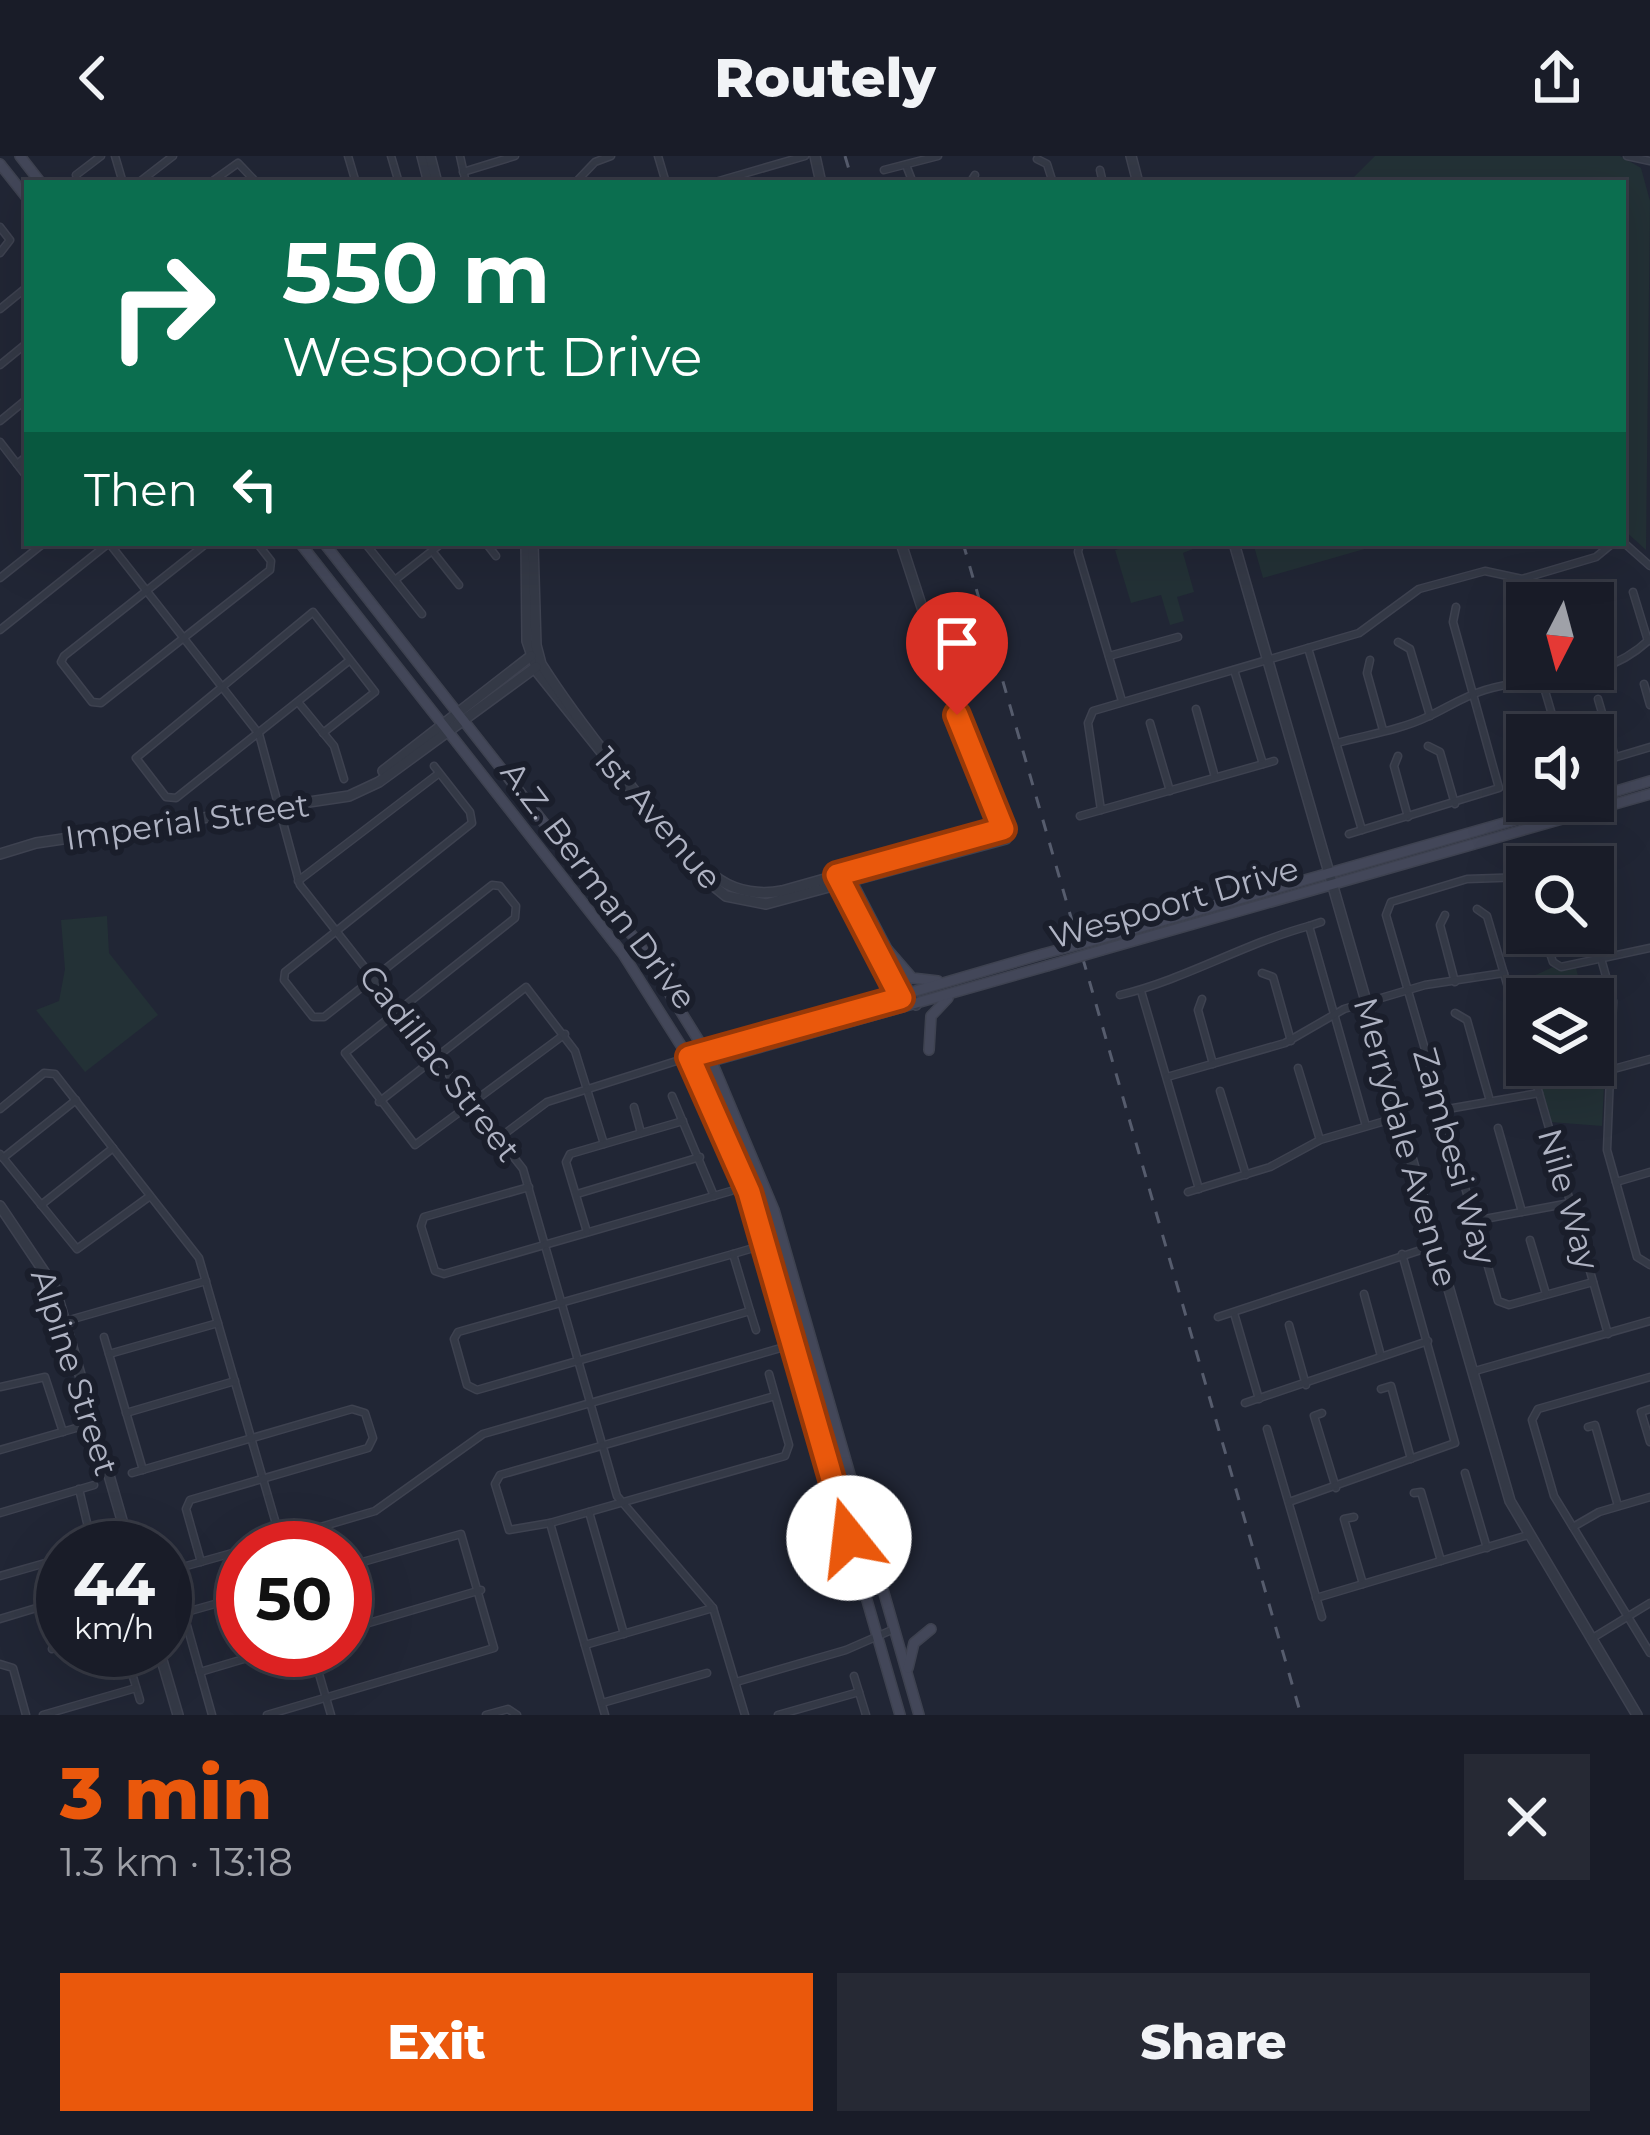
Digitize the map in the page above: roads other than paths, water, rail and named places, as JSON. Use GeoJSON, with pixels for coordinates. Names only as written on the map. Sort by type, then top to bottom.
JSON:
{"type":"FeatureCollection","features":[{"type":"Feature","properties":{"kind":"main road"},"geometry":{"type":"LineString","coordinates":[[20,156],[39,180]]}},
{"type":"Feature","properties":{"kind":"main road"},"geometry":{"type":"LineString","coordinates":[[0,164],[24,194]]}},
{"type":"Feature","properties":{"kind":"main road","name":"A.Z. Berman Drive"},"geometry":{"type":"LineString","coordinates":[[302,546],[623,954],[688,1062],[749,1192],[900,1715]]}},
{"type":"Feature","properties":{"kind":"main road","name":"A.Z. Berman Drive"},"geometry":{"type":"LineString","coordinates":[[326,546],[639,944],[709,1057],[765,1184],[919,1715]]}},
{"type":"Feature","properties":{"kind":"main road"},"geometry":{"type":"LineString","coordinates":[[1614,791],[1650,782]]}},
{"type":"Feature","properties":{"kind":"main road","name":"Wespoort Drive"},"geometry":{"type":"LineString","coordinates":[[1331,878],[1650,794]]}},
{"type":"Feature","properties":{"kind":"main road","name":"Wespoort Drive"},"geometry":{"type":"LineString","coordinates":[[688,1062],[908,1001],[952,994],[1045,960],[1513,822]]}},
{"type":"Feature","properties":{"kind":"main road"},"geometry":{"type":"LineString","coordinates":[[886,948],[908,975],[922,982],[973,974]]}},
{"type":"Feature","properties":{"kind":"main road","name":"Wespoort Drive"},"geometry":{"type":"LineString","coordinates":[[908,1001],[973,974],[1045,960]]}},
{"type":"Feature","properties":{"kind":"main road"},"geometry":{"type":"LineString","coordinates":[[929,1050],[931,1016],[952,994]]}},
{"type":"Feature","properties":{"kind":"main road"},"geometry":{"type":"LineString","coordinates":[[908,1677],[911,1649],[932,1629]]}},
{"type":"Feature","properties":{"kind":"street"},"geometry":{"type":"LineString","coordinates":[[76,175],[101,156]]}},
{"type":"Feature","properties":{"kind":"street"},"geometry":{"type":"LineString","coordinates":[[143,180],[173,156]]}},
{"type":"Feature","properties":{"kind":"street"},"geometry":{"type":"LineString","coordinates":[[460,156],[465,180]]}},
{"type":"Feature","properties":{"kind":"street"},"geometry":{"type":"LineString","coordinates":[[463,172],[515,156]]}},
{"type":"Feature","properties":{"kind":"street"},"geometry":{"type":"LineString","coordinates":[[578,180],[595,162],[611,156]]}},
{"type":"Feature","properties":{"kind":"street"},"geometry":{"type":"LineString","coordinates":[[722,180],[806,156]]}},
{"type":"Feature","properties":{"kind":"street"},"geometry":{"type":"LineString","coordinates":[[884,170],[938,156]]}},
{"type":"Feature","properties":{"kind":"street"},"geometry":{"type":"LineString","coordinates":[[1627,156],[1650,161]]}},
{"type":"Feature","properties":{"kind":"street"},"geometry":{"type":"LineString","coordinates":[[214,180],[238,164],[254,180]]}},
{"type":"Feature","properties":{"kind":"street"},"geometry":{"type":"LineString","coordinates":[[906,165],[913,180]]}},
{"type":"Feature","properties":{"kind":"street"},"geometry":{"type":"LineString","coordinates":[[1100,170],[1102,180]]}},
{"type":"Feature","properties":{"kind":"street"},"geometry":{"type":"LineString","coordinates":[[0,227],[10,242],[0,253]]}},
{"type":"Feature","properties":{"kind":"street"},"geometry":{"type":"LineString","coordinates":[[0,309],[24,289]]}},
{"type":"Feature","properties":{"kind":"street"},"geometry":{"type":"LineString","coordinates":[[0,364],[24,345]]}},
{"type":"Feature","properties":{"kind":"street"},"geometry":{"type":"LineString","coordinates":[[0,421],[24,402]]}},
{"type":"Feature","properties":{"kind":"street"},"geometry":{"type":"LineString","coordinates":[[0,442],[24,473]]}},
{"type":"Feature","properties":{"kind":"street"},"geometry":{"type":"LineString","coordinates":[[17,464],[24,458]]}},
{"type":"Feature","properties":{"kind":"street"},"geometry":{"type":"LineString","coordinates":[[1626,545],[1650,566]]}},
{"type":"Feature","properties":{"kind":"street"},"geometry":{"type":"LineString","coordinates":[[0,578],[40,546]]}},
{"type":"Feature","properties":{"kind":"street"},"geometry":{"type":"LineString","coordinates":[[0,630],[105,546]]}},
{"type":"Feature","properties":{"kind":"street"},"geometry":{"type":"LineString","coordinates":[[111,546],[260,734]]}},
{"type":"Feature","properties":{"kind":"street"},"geometry":{"type":"LineString","coordinates":[[203,546],[64,656],[62,662],[92,702],[100,703],[272,568],[259,546]]}},
{"type":"Feature","properties":{"kind":"street"},"geometry":{"type":"LineString","coordinates":[[367,546],[422,614]]}},
{"type":"Feature","properties":{"kind":"street"},"geometry":{"type":"LineString","coordinates":[[395,580],[438,546]]}},
{"type":"Feature","properties":{"kind":"street"},"geometry":{"type":"LineString","coordinates":[[488,546],[496,556]]}},
{"type":"Feature","properties":{"kind":"street"},"geometry":{"type":"LineString","coordinates":[[530,546],[536,660]]}},
{"type":"Feature","properties":{"kind":"street","name":"1st Avenue"},"geometry":{"type":"LineString","coordinates":[[536,660],[675,836],[717,878],[747,897],[844,879],[1004,834],[955,710],[902,546]]}},
{"type":"Feature","properties":{"kind":"street"},"geometry":{"type":"LineString","coordinates":[[1079,546],[1122,701]]}},
{"type":"Feature","properties":{"kind":"street","name":"Merrydale Avenue"},"geometry":{"type":"LineString","coordinates":[[1235,546],[1510,1501],[1637,1715]]}},
{"type":"Feature","properties":{"kind":"street"},"geometry":{"type":"LineString","coordinates":[[1101,810],[1088,718],[1093,711],[1359,633],[1419,589],[1484,571],[1527,578],[1596,557],[1609,546]]}},
{"type":"Feature","properties":{"kind":"street"},"geometry":{"type":"LineString","coordinates":[[432,551],[459,585]]}},
{"type":"Feature","properties":{"kind":"street"},"geometry":{"type":"LineString","coordinates":[[1527,578],[1528,582]]}},
{"type":"Feature","properties":{"kind":"street"},"geometry":{"type":"LineString","coordinates":[[1614,663],[1628,659],[1649,640],[1634,592]]}},
{"type":"Feature","properties":{"kind":"street"},"geometry":{"type":"LineString","coordinates":[[1349,834],[1496,791],[1499,782],[1453,622],[1456,608]]}},
{"type":"Feature","properties":{"kind":"street"},"geometry":{"type":"LineString","coordinates":[[323,733],[375,692],[314,612],[136,752],[138,762],[170,800],[350,660]]}},
{"type":"Feature","properties":{"kind":"street"},"geometry":{"type":"LineString","coordinates":[[1109,656],[1178,637]]}},
{"type":"Feature","properties":{"kind":"street"},"geometry":{"type":"LineString","coordinates":[[1398,642],[1410,649],[1430,716]]}},
{"type":"Feature","properties":{"kind":"street"},"geometry":{"type":"LineString","coordinates":[[1308,648],[1362,830]]}},
{"type":"Feature","properties":{"kind":"street","name":"Imperial Street"},"geometry":{"type":"LineString","coordinates":[[0,854],[35,843],[343,798],[372,784],[536,660]]}},
{"type":"Feature","properties":{"kind":"street"},"geometry":{"type":"LineString","coordinates":[[1370,660],[1367,674],[1383,730]]}},
{"type":"Feature","properties":{"kind":"street"},"geometry":{"type":"LineString","coordinates":[[1234,670],[1263,764]]}},
{"type":"Feature","properties":{"kind":"street"},"geometry":{"type":"LineString","coordinates":[[1337,743],[1430,716],[1450,700],[1506,684]]}},
{"type":"Feature","properties":{"kind":"street"},"geometry":{"type":"LineString","coordinates":[[1644,684],[1650,705]]}},
{"type":"Feature","properties":{"kind":"street"},"geometry":{"type":"LineString","coordinates":[[1598,699],[1615,757],[1650,747]]}},
{"type":"Feature","properties":{"kind":"street"},"geometry":{"type":"LineString","coordinates":[[298,702],[336,750],[344,779]]}},
{"type":"Feature","properties":{"kind":"street"},"geometry":{"type":"LineString","coordinates":[[1196,709],[1216,777]]}},
{"type":"Feature","properties":{"kind":"street"},"geometry":{"type":"LineString","coordinates":[[1150,723],[1170,791]]}},
{"type":"Feature","properties":{"kind":"street","name":"Cadillac Street"},"geometry":{"type":"LineString","coordinates":[[260,734],[298,881],[523,1169],[621,1504]]}},
{"type":"Feature","properties":{"kind":"street"},"geometry":{"type":"LineString","coordinates":[[1428,746],[1440,752],[1455,804]]}},
{"type":"Feature","properties":{"kind":"street"},"geometry":{"type":"LineString","coordinates":[[1398,756],[1394,766],[1408,817]]}},
{"type":"Feature","properties":{"kind":"street"},"geometry":{"type":"LineString","coordinates":[[1080,816],[1274,760]]}},
{"type":"Feature","properties":{"kind":"street"},"geometry":{"type":"LineString","coordinates":[[298,881],[436,770],[470,812],[472,823],[283,974],[311,1015],[324,1017],[492,885],[516,906],[515,918],[345,1053],[379,1102],[418,1145],[565,1034]]}},
{"type":"Feature","properties":{"kind":"street","name":"Zambesi Way"},"geometry":{"type":"LineString","coordinates":[[1506,878],[1467,879],[1391,902],[1385,915],[1498,1301],[1509,1305],[1593,1282]]}},
{"type":"Feature","properties":{"kind":"street"},"geometry":{"type":"LineString","coordinates":[[844,879],[886,948],[908,1001]]}},
{"type":"Feature","properties":{"kind":"street"},"geometry":{"type":"LineString","coordinates":[[844,879],[908,1001]]}},
{"type":"Feature","properties":{"kind":"street"},"geometry":{"type":"LineString","coordinates":[[1478,910],[1487,916],[1506,980]]}},
{"type":"Feature","properties":{"kind":"street"},"geometry":{"type":"LineString","coordinates":[[1444,915],[1441,930],[1455,982]]}},
{"type":"Feature","properties":{"kind":"street"},"geometry":{"type":"LineString","coordinates":[[1120,995],[1322,922]]}},
{"type":"Feature","properties":{"kind":"street"},"geometry":{"type":"LineString","coordinates":[[1309,926],[1366,1126]]}},
{"type":"Feature","properties":{"kind":"street"},"geometry":{"type":"LineString","coordinates":[[1552,954],[1556,965],[1602,962],[1650,948]]}},
{"type":"Feature","properties":{"kind":"street"},"geometry":{"type":"LineString","coordinates":[[1602,962],[1607,978]]}},
{"type":"Feature","properties":{"kind":"street"},"geometry":{"type":"LineString","coordinates":[[1262,973],[1273,977],[1291,1041]]}},
{"type":"Feature","properties":{"kind":"street"},"geometry":{"type":"LineString","coordinates":[[1167,1077],[1291,1041],[1334,1013],[1366,1002],[1504,973]]}},
{"type":"Feature","properties":{"kind":"street"},"geometry":{"type":"LineString","coordinates":[[379,1102],[525,988],[565,1034],[604,1144]]}},
{"type":"Feature","properties":{"kind":"street"},"geometry":{"type":"LineString","coordinates":[[1141,990],[1199,1189]]}},
{"type":"Feature","properties":{"kind":"street"},"geometry":{"type":"LineString","coordinates":[[1202,999],[1198,1010],[1214,1064]]}},
{"type":"Feature","properties":{"kind":"street"},"geometry":{"type":"LineString","coordinates":[[1455,1013],[1467,1020],[1490,1101]]}},
{"type":"Feature","properties":{"kind":"street"},"geometry":{"type":"LineString","coordinates":[[1614,1069],[1650,1059]]}},
{"type":"Feature","properties":{"kind":"street"},"geometry":{"type":"LineString","coordinates":[[499,1138],[547,1102],[688,1062]]}},
{"type":"Feature","properties":{"kind":"street"},"geometry":{"type":"LineString","coordinates":[[1298,1067],[1320,1140]]}},
{"type":"Feature","properties":{"kind":"street"},"geometry":{"type":"LineString","coordinates":[[0,1109],[49,1071],[199,1258],[275,1521]]}},
{"type":"Feature","properties":{"kind":"street","name":"Nile Way"},"geometry":{"type":"LineString","coordinates":[[1537,1086],[1607,1334]]}},
{"type":"Feature","properties":{"kind":"street"},"geometry":{"type":"LineString","coordinates":[[1609,1086],[1606,1146],[1638,1260],[1650,1265]]}},
{"type":"Feature","properties":{"kind":"street"},"geometry":{"type":"LineString","coordinates":[[1220,1091],[1246,1175]]}},
{"type":"Feature","properties":{"kind":"street"},"geometry":{"type":"LineString","coordinates":[[1442,1110],[1539,1093]]}},
{"type":"Feature","properties":{"kind":"street"},"geometry":{"type":"LineString","coordinates":[[672,1096],[714,1196]]}},
{"type":"Feature","properties":{"kind":"street"},"geometry":{"type":"LineString","coordinates":[[76,1100],[2,1156],[80,1250],[150,1196]]}},
{"type":"Feature","properties":{"kind":"street"},"geometry":{"type":"LineString","coordinates":[[634,1107],[641,1133]]}},
{"type":"Feature","properties":{"kind":"street"},"geometry":{"type":"LineString","coordinates":[[1188,1192],[1246,1175],[1320,1140],[1399,1117]]}},
{"type":"Feature","properties":{"kind":"street"},"geometry":{"type":"LineString","coordinates":[[587,1232],[568,1157],[683,1120]]}},
{"type":"Feature","properties":{"kind":"street"},"geometry":{"type":"LineString","coordinates":[[1498,1128],[1522,1212]]}},
{"type":"Feature","properties":{"kind":"street"},"geometry":{"type":"LineString","coordinates":[[41,1205],[113,1148]]}},
{"type":"Feature","properties":{"kind":"street"},"geometry":{"type":"LineString","coordinates":[[576,1194],[700,1157]]}},
{"type":"Feature","properties":{"kind":"street"},"geometry":{"type":"LineString","coordinates":[[1616,1182],[1650,1172]]}},
{"type":"Feature","properties":{"kind":"street"},"geometry":{"type":"LineString","coordinates":[[529,1186],[427,1216],[421,1226],[439,1274],[731,1191]]}},
{"type":"Feature","properties":{"kind":"street"},"geometry":{"type":"LineString","coordinates":[[1474,1221],[1570,1203]]}},
{"type":"Feature","properties":{"kind":"street","name":"Alpine Street"},"geometry":{"type":"LineString","coordinates":[[0,1206],[46,1269],[122,1521]]}},
{"type":"Feature","properties":{"kind":"street"},"geometry":{"type":"LineString","coordinates":[[1530,1240],[1546,1294]]}},
{"type":"Feature","properties":{"kind":"street"},"geometry":{"type":"LineString","coordinates":[[1218,1318],[1436,1245]]}},
{"type":"Feature","properties":{"kind":"street"},"geometry":{"type":"LineString","coordinates":[[750,1249],[456,1334],[467,1385],[477,1390],[750,1312]]}},
{"type":"Feature","properties":{"kind":"street"},"geometry":{"type":"LineString","coordinates":[[733,1254],[756,1330]]}},
{"type":"Feature","properties":{"kind":"street"},"geometry":{"type":"LineString","coordinates":[[1288,1502],[1455,1443],[1402,1254]]}},
{"type":"Feature","properties":{"kind":"street"},"geometry":{"type":"LineString","coordinates":[[65,1322],[206,1281]]}},
{"type":"Feature","properties":{"kind":"street"},"geometry":{"type":"LineString","coordinates":[[1364,1294],[1381,1355]]}},
{"type":"Feature","properties":{"kind":"street"},"geometry":{"type":"LineString","coordinates":[[1234,1313],[1259,1399]]}},
{"type":"Feature","properties":{"kind":"street"},"geometry":{"type":"LineString","coordinates":[[1472,1372],[1650,1321]]}},
{"type":"Feature","properties":{"kind":"street"},"geometry":{"type":"LineString","coordinates":[[109,1354],[218,1322]]}},
{"type":"Feature","properties":{"kind":"street"},"geometry":{"type":"LineString","coordinates":[[1289,1325],[1306,1385]]}},
{"type":"Feature","properties":{"kind":"street"},"geometry":{"type":"LineString","coordinates":[[104,1337],[142,1470]]}},
{"type":"Feature","properties":{"kind":"street"},"geometry":{"type":"LineString","coordinates":[[347,1521],[375,1511],[474,1437],[812,1339]]}},
{"type":"Feature","properties":{"kind":"street"},"geometry":{"type":"LineString","coordinates":[[1245,1403],[1428,1340]]}},
{"type":"Feature","properties":{"kind":"street"},"geometry":{"type":"LineString","coordinates":[[769,1375],[775,1396],[789,1445],[785,1456],[589,1513],[509,1530],[496,1478],[775,1396]]}},
{"type":"Feature","properties":{"kind":"street"},"geometry":{"type":"LineString","coordinates":[[0,1387],[45,1377],[63,1432]]}},
{"type":"Feature","properties":{"kind":"street"},"geometry":{"type":"LineString","coordinates":[[1650,1377],[1534,1412],[1532,1420],[1550,1487],[1650,1653]]}},
{"type":"Feature","properties":{"kind":"street"},"geometry":{"type":"LineString","coordinates":[[126,1412],[235,1381]]}},
{"type":"Feature","properties":{"kind":"street"},"geometry":{"type":"LineString","coordinates":[[1381,1389],[1390,1386],[1411,1459]]}},
{"type":"Feature","properties":{"kind":"street"},"geometry":{"type":"LineString","coordinates":[[132,1473],[357,1408],[365,1413],[373,1438],[368,1448],[187,1504],[201,1562]]}},
{"type":"Feature","properties":{"kind":"street"},"geometry":{"type":"LineString","coordinates":[[1650,1409],[1641,1412],[1650,1442]]}},
{"type":"Feature","properties":{"kind":"street"},"geometry":{"type":"LineString","coordinates":[[1322,1413],[1314,1416],[1336,1488]]}},
{"type":"Feature","properties":{"kind":"street"},"geometry":{"type":"LineString","coordinates":[[1588,1426],[1595,1425],[1618,1506]]}},
{"type":"Feature","properties":{"kind":"street"},"geometry":{"type":"LineString","coordinates":[[0,1450],[76,1428]]}},
{"type":"Feature","properties":{"kind":"street"},"geometry":{"type":"LineString","coordinates":[[1268,1429],[1322,1617]]}},
{"type":"Feature","properties":{"kind":"street"},"geometry":{"type":"LineString","coordinates":[[1466,1473],[1487,1548]]}},
{"type":"Feature","properties":{"kind":"street"},"geometry":{"type":"LineString","coordinates":[[0,1513],[94,1485]]}},
{"type":"Feature","properties":{"kind":"street"},"geometry":{"type":"LineString","coordinates":[[80,1490],[87,1521]]}},
{"type":"Feature","properties":{"kind":"street"},"geometry":{"type":"LineString","coordinates":[[1414,1493],[1421,1492],[1442,1561]]}},
{"type":"Feature","properties":{"kind":"street"},"geometry":{"type":"LineString","coordinates":[[1573,1527],[1650,1497]]}},
{"type":"Feature","properties":{"kind":"street"},"geometry":{"type":"LineString","coordinates":[[621,1504],[713,1608],[745,1715]]}},
{"type":"Feature","properties":{"kind":"street"},"geometry":{"type":"LineString","coordinates":[[589,1513],[623,1634]]}},
{"type":"Feature","properties":{"kind":"street"},"geometry":{"type":"LineString","coordinates":[[1354,1516],[1344,1520],[1364,1584]]}},
{"type":"Feature","properties":{"kind":"street"},"geometry":{"type":"LineString","coordinates":[[550,1523],[605,1715]]}},
{"type":"Feature","properties":{"kind":"street"},"geometry":{"type":"LineString","coordinates":[[267,1715],[494,1648],[481,1590],[461,1534],[372,1559]]}},
{"type":"Feature","properties":{"kind":"street"},"geometry":{"type":"LineString","coordinates":[[1316,1598],[1528,1535]]}},
{"type":"Feature","properties":{"kind":"street"},"geometry":{"type":"LineString","coordinates":[[192,1564],[216,1558]]}},
{"type":"Feature","properties":{"kind":"street"},"geometry":{"type":"LineString","coordinates":[[0,1576],[36,1566]]}},
{"type":"Feature","properties":{"kind":"street"},"geometry":{"type":"LineString","coordinates":[[372,1622],[481,1590]]}},
{"type":"Feature","properties":{"kind":"street"},"geometry":{"type":"LineString","coordinates":[[1591,1639],[1650,1603]]}},
{"type":"Feature","properties":{"kind":"street"},"geometry":{"type":"LineString","coordinates":[[0,1619],[36,1608]]}},
{"type":"Feature","properties":{"kind":"street"},"geometry":{"type":"LineString","coordinates":[[585,1646],[713,1608]]}},
{"type":"Feature","properties":{"kind":"street"},"geometry":{"type":"LineString","coordinates":[[736,1682],[895,1634]]}},
{"type":"Feature","properties":{"kind":"street"},"geometry":{"type":"LineString","coordinates":[[192,1644],[212,1715]]}},
{"type":"Feature","properties":{"kind":"street"},"geometry":{"type":"LineString","coordinates":[[0,1664],[12,1666],[26,1715]]}},
{"type":"Feature","properties":{"kind":"street"},"geometry":{"type":"LineString","coordinates":[[200,1672],[216,1667]]}},
{"type":"Feature","properties":{"kind":"street"},"geometry":{"type":"LineString","coordinates":[[602,1703],[707,1673]]}},
{"type":"Feature","properties":{"kind":"street"},"geometry":{"type":"LineString","coordinates":[[854,1676],[866,1715]]}},
{"type":"Feature","properties":{"kind":"street"},"geometry":{"type":"LineString","coordinates":[[133,1677],[140,1700]]}},
{"type":"Feature","properties":{"kind":"street"},"geometry":{"type":"LineString","coordinates":[[167,1677],[178,1715]]}},
{"type":"Feature","properties":{"kind":"street"},"geometry":{"type":"LineString","coordinates":[[320,1677],[331,1715]]}},
{"type":"Feature","properties":{"kind":"street"},"geometry":{"type":"LineString","coordinates":[[43,1715],[136,1688]]}},
{"type":"Feature","properties":{"kind":"street"},"geometry":{"type":"LineString","coordinates":[[778,1715],[859,1692]]}},
{"type":"Feature","properties":{"kind":"street"},"geometry":{"type":"LineString","coordinates":[[486,1715],[508,1709],[517,1715]]}},
{"type":"Feature","properties":{"kind":"railway"},"geometry":{"type":"LineString","coordinates":[[845,156],[852,180]]}},
{"type":"Feature","properties":{"kind":"railway"},"geometry":{"type":"LineString","coordinates":[[964,546],[1301,1715]]}}]}
